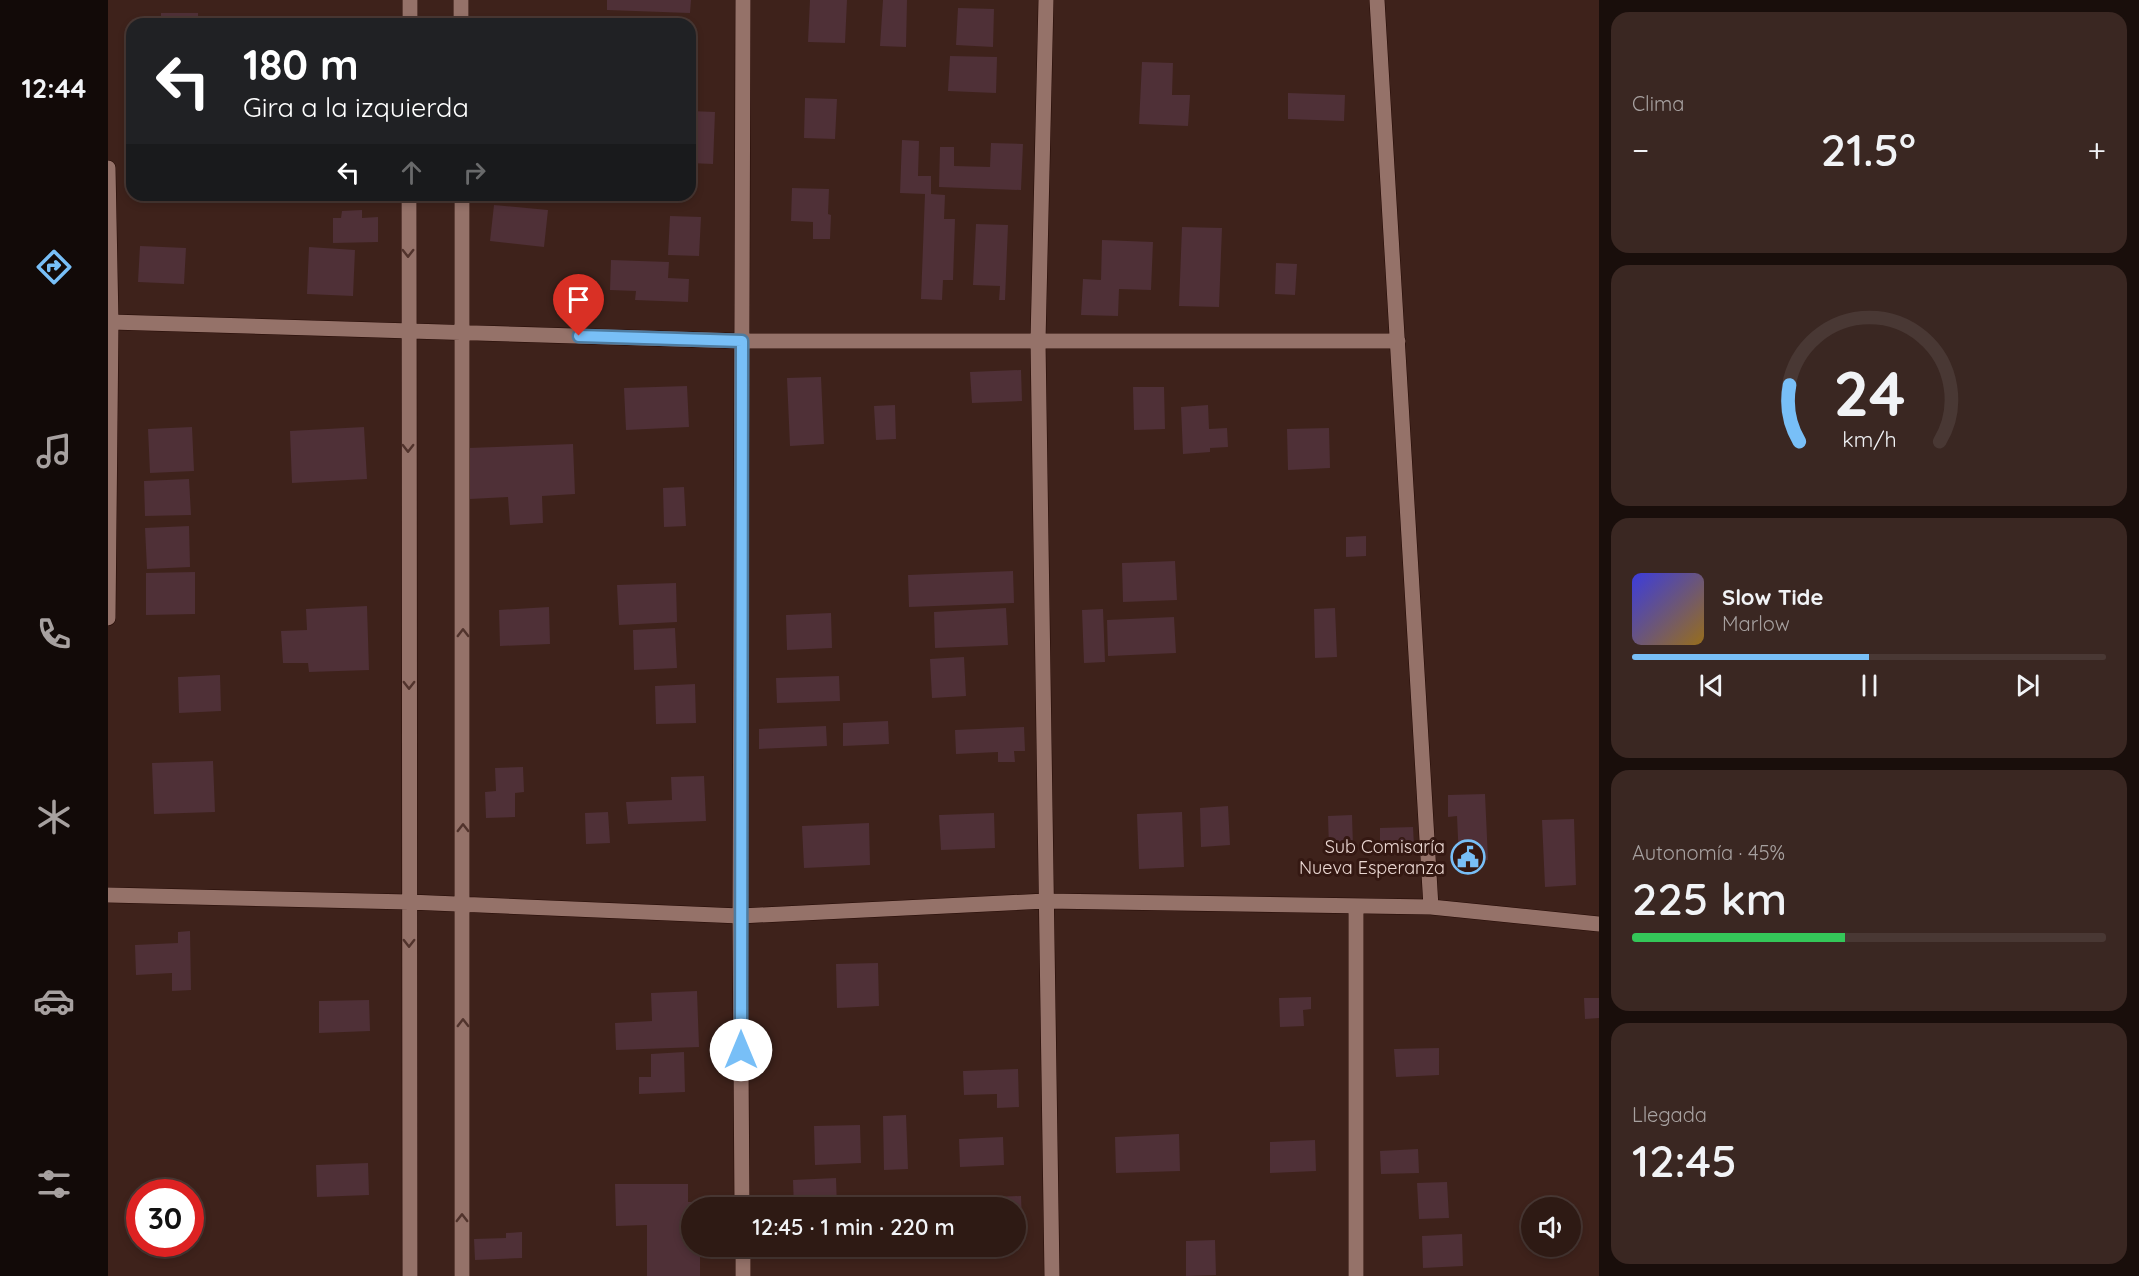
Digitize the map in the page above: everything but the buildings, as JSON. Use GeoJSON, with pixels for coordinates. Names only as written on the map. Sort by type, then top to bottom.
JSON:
{"type":"FeatureCollection","features":[{"type":"Feature","properties":{"kind":"street"},"geometry":{"type":"LineString","coordinates":[[410,0],[410,18]]}},
{"type":"Feature","properties":{"kind":"street"},"geometry":{"type":"LineString","coordinates":[[461,0],[461,18]]}},
{"type":"Feature","properties":{"kind":"street"},"geometry":{"type":"LineString","coordinates":[[742,0],[740,916],[742,1197]]}},
{"type":"Feature","properties":{"kind":"street"},"geometry":{"type":"LineString","coordinates":[[1046,0],[1038,341],[1052,1276]]}},
{"type":"Feature","properties":{"kind":"street"},"geometry":{"type":"LineString","coordinates":[[1377,0],[1431,908]]}},
{"type":"Feature","properties":{"kind":"street"},"geometry":{"type":"LineString","coordinates":[[108,168],[111,322],[108,618]]}},
{"type":"Feature","properties":{"kind":"street"},"geometry":{"type":"LineString","coordinates":[[408,201],[410,1276]]}},
{"type":"Feature","properties":{"kind":"street"},"geometry":{"type":"LineString","coordinates":[[462,201],[464,333],[462,1276]]}},
{"type":"Feature","properties":{"kind":"street"},"geometry":{"type":"LineString","coordinates":[[111,322],[742,341],[1398,341]]}},
{"type":"Feature","properties":{"kind":"street"},"geometry":{"type":"LineString","coordinates":[[108,896],[409,902],[740,916],[1046,901],[1356,906],[1431,908],[1599,924]]}},
{"type":"Feature","properties":{"kind":"street"},"geometry":{"type":"LineString","coordinates":[[1356,906],[1356,1276]]}},
{"type":"Feature","properties":{"kind":"street"},"geometry":{"type":"LineString","coordinates":[[742,1257],[743,1276]]}},
{"type":"Feature","properties":{"kind":"place","name":"Sub Comisaría Nueva Esperanza"},"geometry":{"type":"Point","coordinates":[1468,857]}},
{"type":"Feature","properties":{"kind":"route"},"geometry":{"type":"LineString","coordinates":[[579,336],[742,341],[741,1050]]}}]}
